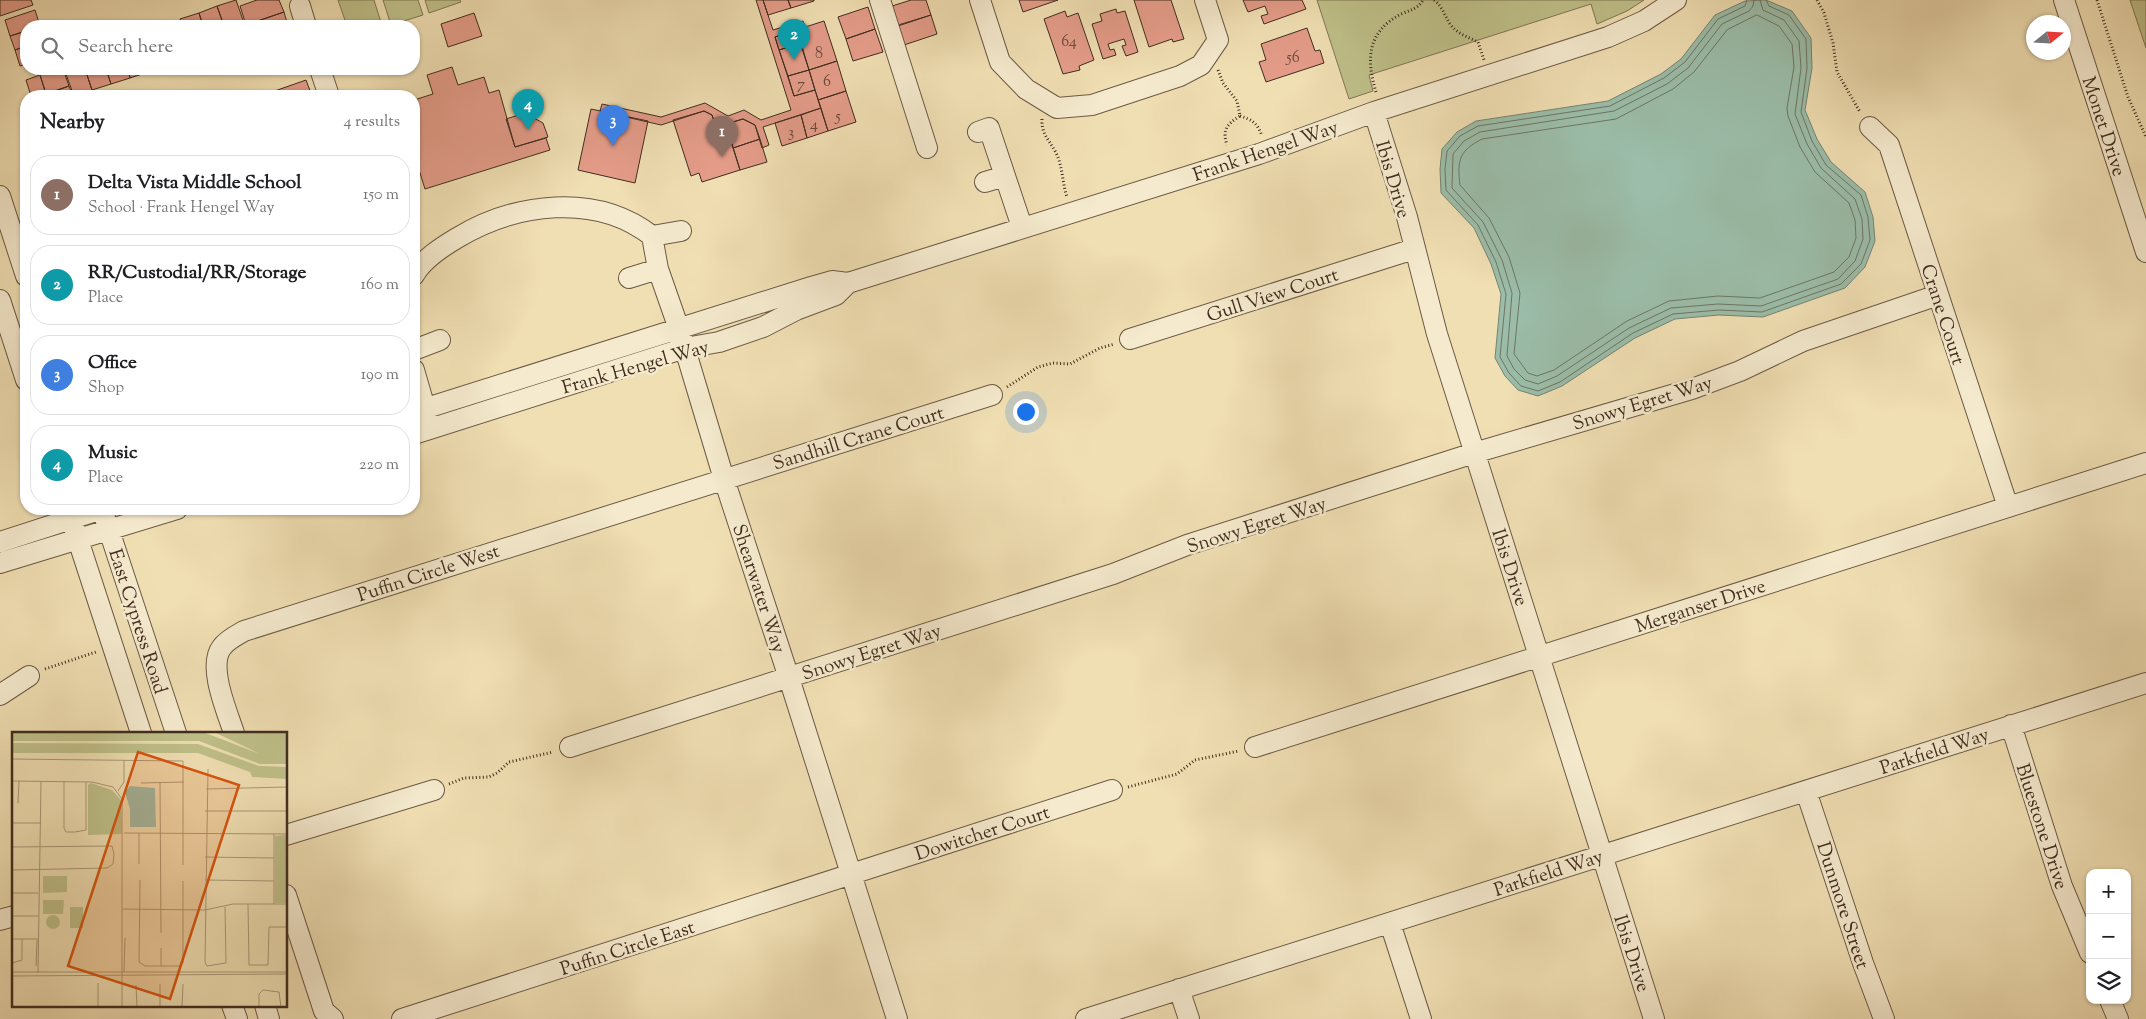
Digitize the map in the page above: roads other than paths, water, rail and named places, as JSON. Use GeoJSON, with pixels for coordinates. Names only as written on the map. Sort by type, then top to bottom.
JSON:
{"type":"FeatureCollection","features":[{"type":"Feature","properties":{"kind":"street"},"geometry":{"type":"LineString","coordinates":[[880,0],[927,148]]}},
{"type":"Feature","properties":{"kind":"street"},"geometry":{"type":"LineString","coordinates":[[980,0],[1000,62],[1026,89],[1057,108],[1092,105],[1180,76],[1201,65],[1218,40],[1206,0]]}},
{"type":"Feature","properties":{"kind":"street","name":"Frank Hengel Way"},"geometry":{"type":"LineString","coordinates":[[420,411],[832,281],[848,283],[1267,151],[1374,112],[1608,37],[1644,21],[1676,0]]}},
{"type":"Feature","properties":{"kind":"street","name":"Monet Drive"},"geometry":{"type":"LineString","coordinates":[[2064,0],[2146,252]]}},
{"type":"Feature","properties":{"kind":"street"},"geometry":{"type":"LineString","coordinates":[[300,6],[304,20]]}},
{"type":"Feature","properties":{"kind":"street"},"geometry":{"type":"LineString","coordinates":[[322,75],[327,90]]}},
{"type":"Feature","properties":{"kind":"street","name":"Ibis Drive"},"geometry":{"type":"LineString","coordinates":[[1374,112],[1407,217],[1437,334],[1654,1019]]}},
{"type":"Feature","properties":{"kind":"street","name":"Crane Court"},"geometry":{"type":"LineString","coordinates":[[1870,127],[1889,145],[2008,508]]}},
{"type":"Feature","properties":{"kind":"street"},"geometry":{"type":"LineString","coordinates":[[978,132],[989,128],[1022,227]]}},
{"type":"Feature","properties":{"kind":"street"},"geometry":{"type":"LineString","coordinates":[[984,182],[1005,176]]}},
{"type":"Feature","properties":{"kind":"street"},"geometry":{"type":"LineString","coordinates":[[0,196],[20,258]]}},
{"type":"Feature","properties":{"kind":"street"},"geometry":{"type":"LineString","coordinates":[[420,265],[443,247],[474,228],[516,212],[541,208],[595,210],[615,215],[639,225],[652,236],[681,231]]}},
{"type":"Feature","properties":{"kind":"street","name":"Shearwater Way"},"geometry":{"type":"LineString","coordinates":[[652,236],[658,269],[679,329],[724,479],[789,678],[896,1019]]}},
{"type":"Feature","properties":{"kind":"street","name":"Gull View Court"},"geometry":{"type":"LineString","coordinates":[[1130,340],[1414,249]]}},
{"type":"Feature","properties":{"kind":"street"},"geometry":{"type":"LineString","coordinates":[[629,278],[658,269]]}},
{"type":"Feature","properties":{"kind":"street","name":"Frank Hengel Way"},"geometry":{"type":"LineString","coordinates":[[422,431],[685,348],[719,342],[763,327],[796,310],[836,295],[848,283]]}},
{"type":"Feature","properties":{"kind":"street","name":"Snowy Egret Way"},"geometry":{"type":"LineString","coordinates":[[570,746],[1113,574],[1187,545],[1474,453],[1692,389],[1740,370],[1803,341],[1938,295]]}},
{"type":"Feature","properties":{"kind":"street"},"geometry":{"type":"LineString","coordinates":[[0,300],[20,362]]}},
{"type":"Feature","properties":{"kind":"street"},"geometry":{"type":"LineString","coordinates":[[420,348],[440,340]]}},
{"type":"Feature","properties":{"kind":"street","name":"Sandhill Crane Court"},"geometry":{"type":"LineString","coordinates":[[724,479],[992,395]]}},
{"type":"Feature","properties":{"kind":"street"},"geometry":{"type":"LineString","coordinates":[[420,418],[422,431]]}},
{"type":"Feature","properties":{"kind":"street","name":"Merganser Drive"},"geometry":{"type":"LineString","coordinates":[[1255,747],[1539,655],[2008,508],[2146,462]]}},
{"type":"Feature","properties":{"kind":"street","name":"Puffin Circle West"},"geometry":{"type":"LineString","coordinates":[[234,732],[217,672],[216,655],[223,644],[244,631],[724,479]]}},
{"type":"Feature","properties":{"kind":"street"},"geometry":{"type":"LineString","coordinates":[[0,563],[89,515]]}},
{"type":"Feature","properties":{"kind":"street","name":"East Cypress Road"},"geometry":{"type":"LineString","coordinates":[[104,515],[176,732]]}},
{"type":"Feature","properties":{"kind":"street"},"geometry":{"type":"LineString","coordinates":[[0,542],[73,522],[109,530],[158,515]]}},
{"type":"Feature","properties":{"kind":"street","name":"East Cypress Road"},"geometry":{"type":"LineString","coordinates":[[73,522],[141,732]]}},
{"type":"Feature","properties":{"kind":"street"},"geometry":{"type":"LineString","coordinates":[[0,695],[29,676]]}},
{"type":"Feature","properties":{"kind":"street","name":"Parkfield Way"},"geometry":{"type":"LineString","coordinates":[[1086,1019],[2146,682]]}},
{"type":"Feature","properties":{"kind":"street","name":"Bluestone Drive"},"geometry":{"type":"LineString","coordinates":[[2011,726],[2062,886],[2086,943]]}},
{"type":"Feature","properties":{"kind":"street"},"geometry":{"type":"LineString","coordinates":[[288,834],[434,790]]}},
{"type":"Feature","properties":{"kind":"street","name":"Dowitcher Court"},"geometry":{"type":"LineString","coordinates":[[851,874],[1112,790]]}},
{"type":"Feature","properties":{"kind":"street","name":"Dunmore Street"},"geometry":{"type":"LineString","coordinates":[[1806,790],[1863,963],[1884,1019]]}},
{"type":"Feature","properties":{"kind":"street","name":"Puffin Circle East"},"geometry":{"type":"LineString","coordinates":[[402,1019],[851,874]]}},
{"type":"Feature","properties":{"kind":"street"},"geometry":{"type":"LineString","coordinates":[[288,901],[324,1011],[333,1019]]}},
{"type":"Feature","properties":{"kind":"street"},"geometry":{"type":"LineString","coordinates":[[1390,923],[1421,1019]]}},
{"type":"Feature","properties":{"kind":"street"},"geometry":{"type":"LineString","coordinates":[[1179,990],[1188,1019]]}},
{"type":"Feature","properties":{"kind":"street"},"geometry":{"type":"LineString","coordinates":[[2112,1004],[2118,1019]]}},
{"type":"Feature","properties":{"kind":"street"},"geometry":{"type":"LineString","coordinates":[[232,1006],[237,1019]]}},
{"type":"Feature","properties":{"kind":"street"},"geometry":{"type":"LineString","coordinates":[[265,1006],[270,1019]]}},
{"type":"Feature","properties":{"kind":"water"},"geometry":{"type":"Polygon","coordinates":[[[1766,0],[1792,11],[1811,38],[1812,68],[1805,110],[1817,139],[1831,162],[1865,192],[1873,217],[1875,241],[1865,267],[1845,288],[1763,317],[1719,315],[1675,319],[1635,338],[1562,386],[1538,396],[1518,390],[1505,376],[1495,358],[1501,294],[1491,264],[1474,228],[1441,193],[1440,169],[1442,149],[1457,132],[1476,121],[1608,101],[1661,74],[1681,59],[1715,15],[1745,1],[1766,0]]]}},
{"type":"Feature","properties":{"kind":"place","name":"RR/Custodial/RR/Storage"},"geometry":{"type":"Point","coordinates":[794,60]}},
{"type":"Feature","properties":{"kind":"place","name":"Music"},"geometry":{"type":"Point","coordinates":[528,130]}},
{"type":"Feature","properties":{"kind":"place","name":"Office"},"geometry":{"type":"Point","coordinates":[613,146]}},
{"type":"Feature","properties":{"kind":"place","name":"Delta Vista Middle School"},"geometry":{"type":"Point","coordinates":[722,157]}}]}
